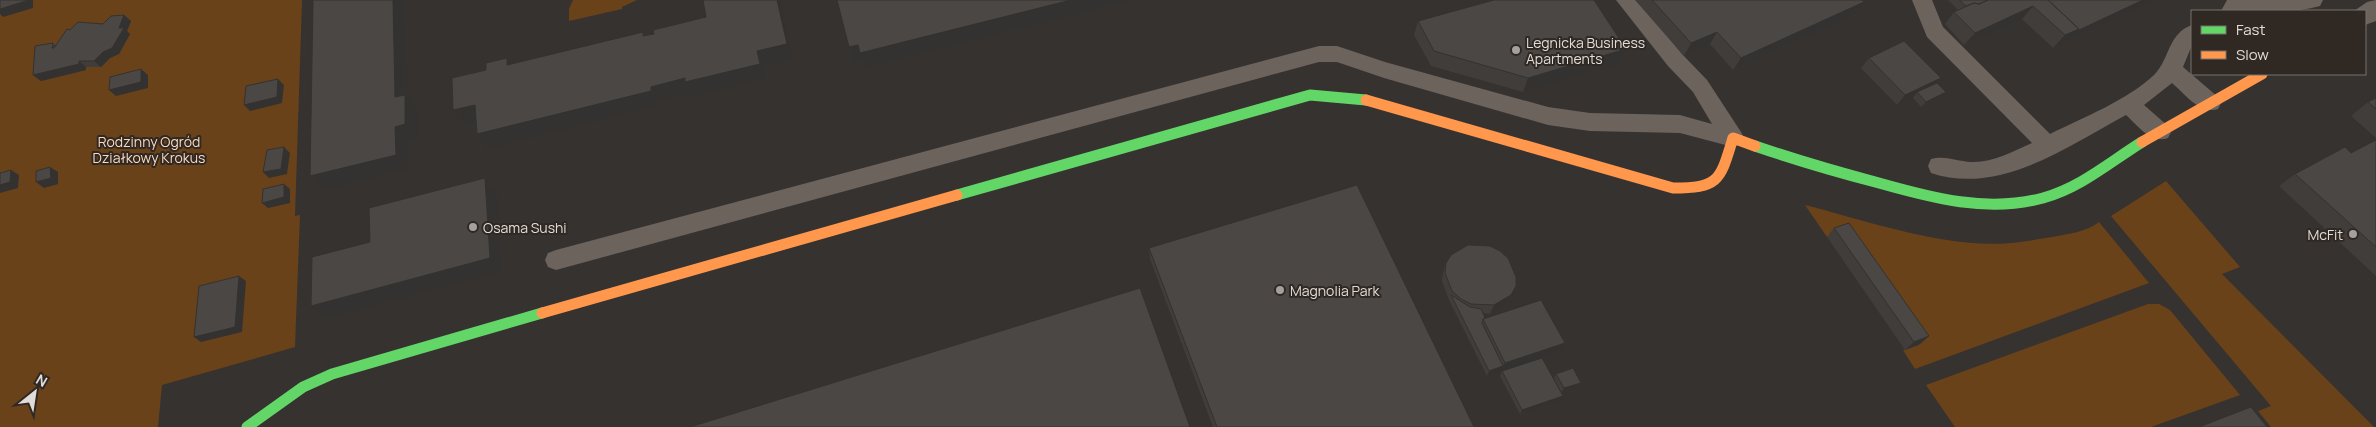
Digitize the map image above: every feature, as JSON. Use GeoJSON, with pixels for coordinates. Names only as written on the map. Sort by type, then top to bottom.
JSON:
{"type":"FeatureCollection","features":[{"type":"Feature","properties":{"kind":"street"},"geometry":{"type":"LineString","coordinates":[[247,427],[303,388],[332,374],[388,356],[1310,95],[1341,96],[1368,100],[1673,188],[1700,189],[1715,184],[1720,177],[1733,138],[1809,165],[1938,198],[1970,204],[2013,203],[2043,198],[2074,185],[2160,132],[2260,75]]}},
{"type":"Feature","properties":{"kind":"lane"},"geometry":{"type":"LineString","coordinates":[[1626,0],[1700,86],[1733,138]]}},
{"type":"Feature","properties":{"kind":"lane"},"geometry":{"type":"LineString","coordinates":[[1922,0],[1934,31],[2048,146]]}},
{"type":"Feature","properties":{"kind":"lane"},"geometry":{"type":"LineString","coordinates":[[2233,7],[2313,0]]}},
{"type":"Feature","properties":{"kind":"lane"},"geometry":{"type":"LineString","coordinates":[[1939,166],[1972,171],[2003,166],[2048,146],[2128,104],[2154,88],[2171,70],[2184,38],[2191,34]]}},
{"type":"Feature","properties":{"kind":"lane"},"geometry":{"type":"LineString","coordinates":[[556,260],[1319,54],[1337,54],[1384,70],[1548,116],[1590,122],[1680,124],[1733,138]]}},
{"type":"Feature","properties":{"kind":"lane"},"geometry":{"type":"LineString","coordinates":[[2171,70],[2210,103]]}},
{"type":"Feature","properties":{"kind":"lane"},"geometry":{"type":"LineString","coordinates":[[2128,104],[2160,132]]}},
{"type":"Feature","properties":{"kind":"green space","name":"Rodzinny Ogród Działkowy Krokus"},"geometry":{"type":"Polygon","coordinates":[[[0,0],[302,0],[295,216],[300,215],[295,347],[162,385],[158,427],[0,427],[0,0]]]}},
{"type":"Feature","properties":{"kind":"green space"},"geometry":{"type":"Polygon","coordinates":[[[573,0],[637,0],[622,7],[622,9],[569,21],[569,9],[573,0]]]}},
{"type":"Feature","properties":{"kind":"green space"},"geometry":{"type":"Polygon","coordinates":[[[2166,181],[2240,267],[2222,274],[2374,427],[2271,427],[2258,411],[2271,406],[2111,216],[2166,181]]]}},
{"type":"Feature","properties":{"kind":"green space"},"geometry":{"type":"Polygon","coordinates":[[[1805,205],[1881,226],[1934,238],[1986,244],[2016,243],[2064,235],[2083,230],[2099,222],[2149,283],[1915,369],[1903,350],[1919,345],[1841,232],[1827,237],[1805,205]]]}},
{"type":"Feature","properties":{"kind":"green space"},"geometry":{"type":"Polygon","coordinates":[[[2148,304],[2159,304],[2170,310],[2240,395],[2151,427],[1955,427],[1926,385],[2148,304]]]}},
{"type":"Feature","properties":{"kind":"building"},"geometry":{"type":"Polygon","coordinates":[[[0,0],[26,0],[26,1],[0,9],[0,0]]]}},
{"type":"Feature","properties":{"kind":"building"},"geometry":{"type":"Polygon","coordinates":[[[313,0],[393,0],[395,97],[405,95],[405,124],[395,127],[396,155],[310,176],[313,0]]]}},
{"type":"Feature","properties":{"kind":"building"},"geometry":{"type":"Polygon","coordinates":[[[703,0],[777,0],[787,44],[757,51],[760,64],[685,82],[685,78],[651,87],[651,91],[477,134],[475,105],[453,110],[452,78],[486,70],[486,63],[507,58],[507,65],[643,32],[643,36],[654,34],[653,30],[706,17],[703,0]]]}},
{"type":"Feature","properties":{"kind":"building"},"geometry":{"type":"Polygon","coordinates":[[[837,0],[1071,0],[860,53],[858,45],[849,47],[837,0]]]}},
{"type":"Feature","properties":{"kind":"building","name":"Legnicka Business Apartments"},"geometry":{"type":"Polygon","coordinates":[[[1494,0],[1594,0],[1626,49],[1528,78],[1434,51],[1418,21],[1494,0]]]}},
{"type":"Feature","properties":{"kind":"building"},"geometry":{"type":"Polygon","coordinates":[[[1652,0],[1862,0],[1864,2],[1741,58],[1717,32],[1691,43],[1652,0]]]}},
{"type":"Feature","properties":{"kind":"building"},"geometry":{"type":"Polygon","coordinates":[[[1959,0],[1988,0],[1966,6],[1959,0]]]}},
{"type":"Feature","properties":{"kind":"building"},"geometry":{"type":"Polygon","coordinates":[[[1988,0],[2048,0],[2079,29],[2065,35],[2033,6],[1975,33],[1954,12],[1974,3],[1979,4],[1988,0]]]}},
{"type":"Feature","properties":{"kind":"building"},"geometry":{"type":"Polygon","coordinates":[[[2048,0],[2143,0],[2077,31],[2079,29],[2048,0]]]}},
{"type":"Feature","properties":{"kind":"building"},"geometry":{"type":"Polygon","coordinates":[[[124,15],[119,28],[124,28],[112,48],[103,52],[94,61],[79,61],[79,64],[33,75],[35,46],[53,43],[52,48],[54,48],[67,29],[70,30],[78,22],[103,24],[111,16],[124,15]]]}},
{"type":"Feature","properties":{"kind":"building"},"geometry":{"type":"Polygon","coordinates":[[[1904,41],[1941,78],[1905,95],[1869,58],[1904,41]]]}},
{"type":"Feature","properties":{"kind":"building"},"geometry":{"type":"Polygon","coordinates":[[[141,69],[141,82],[109,90],[110,77],[141,69]]]}},
{"type":"Feature","properties":{"kind":"building"},"geometry":{"type":"Polygon","coordinates":[[[278,79],[277,97],[244,105],[246,86],[278,79]]]}},
{"type":"Feature","properties":{"kind":"building"},"geometry":{"type":"Polygon","coordinates":[[[1937,83],[1946,92],[1926,102],[1917,92],[1937,83]]]}},
{"type":"Feature","properties":{"kind":"building"},"geometry":{"type":"Polygon","coordinates":[[[2376,98],[2376,109],[2368,102],[2376,98]]]}},
{"type":"Feature","properties":{"kind":"building","name":"McFit"},"geometry":{"type":"Polygon","coordinates":[[[2376,140],[2376,247],[2295,174],[2345,147],[2351,153],[2376,140]]]}},
{"type":"Feature","properties":{"kind":"building"},"geometry":{"type":"Polygon","coordinates":[[[284,147],[281,169],[263,172],[267,150],[284,147]]]}},
{"type":"Feature","properties":{"kind":"building"},"geometry":{"type":"Polygon","coordinates":[[[50,167],[51,178],[36,182],[36,171],[50,167]]]}},
{"type":"Feature","properties":{"kind":"building"},"geometry":{"type":"Polygon","coordinates":[[[11,170],[10,182],[0,185],[0,173],[11,170]]]}},
{"type":"Feature","properties":{"kind":"building"},"geometry":{"type":"Polygon","coordinates":[[[485,178],[490,258],[311,306],[312,257],[370,242],[369,208],[485,178]]]}},
{"type":"Feature","properties":{"kind":"building"},"geometry":{"type":"Polygon","coordinates":[[[284,184],[284,197],[262,203],[263,189],[284,184]]]}},
{"type":"Feature","properties":{"kind":"building","name":"Magnolia Park"},"geometry":{"type":"Polygon","coordinates":[[[1357,185],[1474,427],[1217,427],[1149,248],[1357,185]]]}},
{"type":"Feature","properties":{"kind":"building"},"geometry":{"type":"Polygon","coordinates":[[[1849,223],[1929,336],[1914,342],[1834,228],[1849,223]]]}},
{"type":"Feature","properties":{"kind":"building"},"geometry":{"type":"Polygon","coordinates":[[[1468,245],[1490,246],[1508,258],[1516,277],[1516,286],[1511,295],[1494,305],[1471,304],[1461,299],[1452,291],[1445,273],[1446,263],[1451,255],[1468,245]]]}},
{"type":"Feature","properties":{"kind":"building"},"geometry":{"type":"Polygon","coordinates":[[[239,276],[235,327],[194,337],[199,286],[239,276]]]}},
{"type":"Feature","properties":{"kind":"building"},"geometry":{"type":"Polygon","coordinates":[[[1140,288],[1190,427],[690,427],[1140,288]]]}},
{"type":"Feature","properties":{"kind":"building"},"geometry":{"type":"Polygon","coordinates":[[[1451,295],[1470,307],[1481,309],[1485,318],[1482,323],[1503,366],[1489,371],[1451,295]]]}},
{"type":"Feature","properties":{"kind":"building"},"geometry":{"type":"Polygon","coordinates":[[[1541,300],[1565,343],[1505,363],[1483,319],[1541,300]]]}},
{"type":"Feature","properties":{"kind":"building"},"geometry":{"type":"Polygon","coordinates":[[[1542,358],[1563,396],[1522,410],[1502,371],[1542,358]]]}},
{"type":"Feature","properties":{"kind":"building"},"geometry":{"type":"Polygon","coordinates":[[[1573,368],[1581,383],[1564,388],[1556,374],[1573,368]]]}},
{"type":"Feature","properties":{"kind":"building"},"geometry":{"type":"Polygon","coordinates":[[[2251,407],[2267,427],[2199,427],[2251,407]]]}},
{"type":"Feature","properties":{"kind":"traffic: fast"},"geometry":{"type":"LineString","coordinates":[[957,195],[1310,95],[1366,100]]}},
{"type":"Feature","properties":{"kind":"traffic: fast"},"geometry":{"type":"LineString","coordinates":[[1755,146],[1831,170],[1939,199],[2001,205],[2022,203],[2056,194],[2082,181],[2142,142]]}},
{"type":"Feature","properties":{"kind":"traffic: fast"},"geometry":{"type":"LineString","coordinates":[[247,427],[303,387],[332,374],[542,313]]}},
{"type":"Feature","properties":{"kind":"traffic: slow"},"geometry":{"type":"LineString","coordinates":[[2142,142],[2260,75]]}},
{"type":"Feature","properties":{"kind":"traffic: slow"},"geometry":{"type":"LineString","coordinates":[[1366,100],[1673,188],[1701,187],[1716,180],[1725,164],[1733,138],[1755,146]]}},
{"type":"Feature","properties":{"kind":"traffic: slow"},"geometry":{"type":"LineString","coordinates":[[542,313],[957,195]]}},
{"type":"Feature","properties":{"kind":"place","name":"Legnicka Business Apartments"},"geometry":{"type":"Point","coordinates":[1516,50]}},
{"type":"Feature","properties":{"kind":"place","name":"Osama Sushi"},"geometry":{"type":"Point","coordinates":[473,227]}},
{"type":"Feature","properties":{"kind":"place","name":"McFit"},"geometry":{"type":"Point","coordinates":[2353,234]}},
{"type":"Feature","properties":{"kind":"place","name":"Magnolia Park"},"geometry":{"type":"Point","coordinates":[1280,290]}}]}
